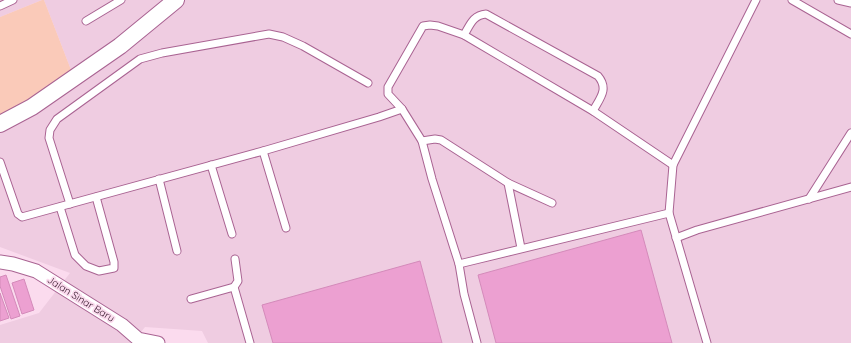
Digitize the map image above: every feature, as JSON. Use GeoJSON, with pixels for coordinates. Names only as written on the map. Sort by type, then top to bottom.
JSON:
{"type":"FeatureCollection","features":[{"type":"Feature","properties":{"kind":"street"},"geometry":{"type":"LineString","coordinates":[[0,124],[32,107],[120,46],[176,0]]}},
{"type":"Feature","properties":{"kind":"street","name":"Jalan Sinar Baru"},"geometry":{"type":"LineString","coordinates":[[0,262],[13,264],[36,271],[122,326],[137,341],[158,343]]}},
{"type":"Feature","properties":{"kind":"lane"},"geometry":{"type":"LineString","coordinates":[[0,6],[12,0]]}},
{"type":"Feature","properties":{"kind":"lane"},"geometry":{"type":"LineString","coordinates":[[86,21],[121,0]]}},
{"type":"Feature","properties":{"kind":"lane"},"geometry":{"type":"LineString","coordinates":[[707,343],[669,213],[673,165],[756,0]]}},
{"type":"Feature","properties":{"kind":"lane"},"geometry":{"type":"LineString","coordinates":[[792,0],[851,34]]}},
{"type":"Feature","properties":{"kind":"lane"},"geometry":{"type":"LineString","coordinates":[[838,0],[851,1]]}},
{"type":"Feature","properties":{"kind":"lane"},"geometry":{"type":"LineString","coordinates":[[464,35],[474,18],[480,14],[486,14],[598,76],[603,82],[604,89],[593,111]]}},
{"type":"Feature","properties":{"kind":"lane"},"geometry":{"type":"LineString","coordinates":[[477,343],[464,294],[459,264],[422,142],[402,109],[388,94],[388,87],[423,26],[438,26],[464,35],[593,111],[673,165]]}},
{"type":"Feature","properties":{"kind":"lane"},"geometry":{"type":"LineString","coordinates":[[70,204],[49,138],[50,130],[56,119],[140,58],[269,34],[283,37],[296,43],[368,83]]}},
{"type":"Feature","properties":{"kind":"lane"},"geometry":{"type":"LineString","coordinates":[[0,162],[18,214],[22,217],[263,151],[402,109]]}},
{"type":"Feature","properties":{"kind":"lane"},"geometry":{"type":"LineString","coordinates":[[809,199],[851,132]]}},
{"type":"Feature","properties":{"kind":"lane"},"geometry":{"type":"LineString","coordinates":[[422,142],[436,139],[441,140],[508,183],[552,204]]}},
{"type":"Feature","properties":{"kind":"lane"},"geometry":{"type":"LineString","coordinates":[[263,151],[286,228]]}},
{"type":"Feature","properties":{"kind":"lane"},"geometry":{"type":"LineString","coordinates":[[212,165],[232,234]]}},
{"type":"Feature","properties":{"kind":"lane"},"geometry":{"type":"LineString","coordinates":[[159,180],[177,251]]}},
{"type":"Feature","properties":{"kind":"lane"},"geometry":{"type":"LineString","coordinates":[[508,183],[521,248]]}},
{"type":"Feature","properties":{"kind":"lane"},"geometry":{"type":"LineString","coordinates":[[676,238],[697,230],[851,187]]}},
{"type":"Feature","properties":{"kind":"lane"},"geometry":{"type":"LineString","coordinates":[[60,207],[75,255],[86,266],[99,271],[114,268],[114,262],[96,197]]}},
{"type":"Feature","properties":{"kind":"lane"},"geometry":{"type":"LineString","coordinates":[[459,264],[669,213]]}},
{"type":"Feature","properties":{"kind":"lane"},"geometry":{"type":"LineString","coordinates":[[191,300],[234,287],[238,281],[235,259]]}},
{"type":"Feature","properties":{"kind":"lane"},"geometry":{"type":"LineString","coordinates":[[234,287],[250,343]]}},
{"type":"Feature","properties":{"kind":"shaded area"},"geometry":{"type":"Polygon","coordinates":[[[0,0],[42,0],[0,17],[0,0]]]}},
{"type":"Feature","properties":{"kind":"shaded area"},"geometry":{"type":"Polygon","coordinates":[[[44,0],[851,0],[851,343],[208,343],[202,331],[145,327],[132,343],[0,343],[0,325],[39,313],[70,273],[0,247],[0,120],[73,75],[44,0]]]}},
{"type":"Feature","properties":{"kind":"shaded area"},"geometry":{"type":"Polygon","coordinates":[[[44,0],[73,75],[0,120],[0,17],[44,0]]]}},
{"type":"Feature","properties":{"kind":"building"},"geometry":{"type":"Polygon","coordinates":[[[641,230],[672,343],[496,343],[478,275],[641,230]]]}},
{"type":"Feature","properties":{"kind":"building"},"geometry":{"type":"Polygon","coordinates":[[[420,261],[442,343],[273,343],[262,305],[420,261]]]}},
{"type":"Feature","properties":{"kind":"building"},"geometry":{"type":"Polygon","coordinates":[[[6,275],[20,316],[11,319],[0,286],[0,277],[6,275]]]}},
{"type":"Feature","properties":{"kind":"building"},"geometry":{"type":"Polygon","coordinates":[[[24,279],[34,310],[22,314],[12,283],[24,279]]]}},
{"type":"Feature","properties":{"kind":"building"},"geometry":{"type":"Polygon","coordinates":[[[0,293],[9,318],[0,321],[0,293]]]}}]}
